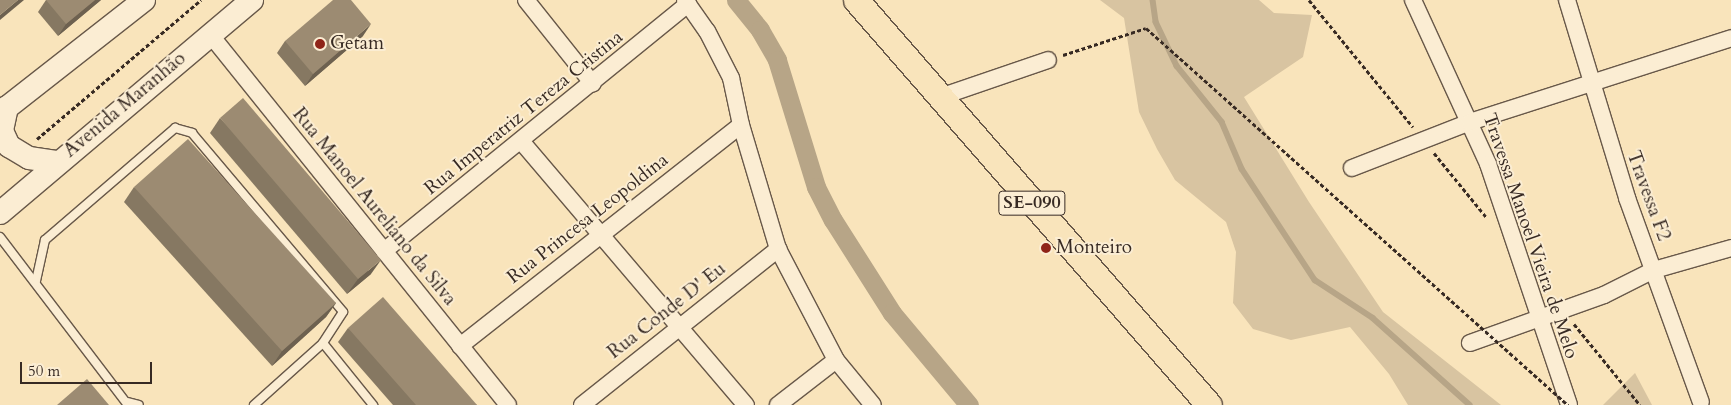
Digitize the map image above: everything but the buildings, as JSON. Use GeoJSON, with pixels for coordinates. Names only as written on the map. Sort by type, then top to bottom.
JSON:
{"type":"FeatureCollection","features":[{"type":"Feature","properties":{"kind":"main road"},"geometry":{"type":"LineString","coordinates":[[58,162],[19,154],[4,139],[2,124],[4,110],[144,0]]}},
{"type":"Feature","properties":{"kind":"main road","name":"Avenida Maranhão"},"geometry":{"type":"LineString","coordinates":[[0,213],[209,34],[252,0]]}},
{"type":"Feature","properties":{"kind":"main road","name":"SE-090"},"geometry":{"type":"LineString","coordinates":[[856,0],[1208,405]]}},
{"type":"Feature","properties":{"kind":"street"},"geometry":{"type":"LineString","coordinates":[[526,0],[593,84]]}},
{"type":"Feature","properties":{"kind":"street","name":"Travessa Manoel Vieira de Melo"},"geometry":{"type":"LineString","coordinates":[[1413,0],[1488,164],[1537,318],[1569,405]]}},
{"type":"Feature","properties":{"kind":"street","name":"Travessa F2"},"geometry":{"type":"LineString","coordinates":[[1567,0],[1620,179],[1701,402]]}},
{"type":"Feature","properties":{"kind":"street"},"geometry":{"type":"LineString","coordinates":[[686,2],[707,31],[731,78],[741,125],[778,249],[836,360],[874,405]]}},
{"type":"Feature","properties":{"kind":"street","name":"Rua Imperatriz Tereza Cristina"},"geometry":{"type":"LineString","coordinates":[[384,251],[593,84],[686,2]]}},
{"type":"Feature","properties":{"kind":"street","name":"Rua Manoel Aureliano da Silva"},"geometry":{"type":"LineString","coordinates":[[209,34],[508,405]]}},
{"type":"Feature","properties":{"kind":"street"},"geometry":{"type":"LineString","coordinates":[[1352,168],[1470,122],[1731,38]]}},
{"type":"Feature","properties":{"kind":"street"},"geometry":{"type":"LineString","coordinates":[[940,97],[1048,60]]}},
{"type":"Feature","properties":{"kind":"street","name":"Rua Princesa Leopoldina"},"geometry":{"type":"LineString","coordinates":[[460,346],[600,233],[741,125]]}},
{"type":"Feature","properties":{"kind":"street"},"geometry":{"type":"LineString","coordinates":[[521,142],[600,233],[677,328],[746,405]]}},
{"type":"Feature","properties":{"kind":"street"},"geometry":{"type":"LineString","coordinates":[[1470,342],[1604,295],[1654,270],[1731,248]]}},
{"type":"Feature","properties":{"kind":"street","name":"Rua Conde D' Eu"},"geometry":{"type":"LineString","coordinates":[[582,405],[778,249]]}},
{"type":"Feature","properties":{"kind":"street"},"geometry":{"type":"LineString","coordinates":[[778,405],[836,360]]}},
{"type":"Feature","properties":{"kind":"lane"},"geometry":{"type":"LineString","coordinates":[[36,281],[44,240],[175,128],[192,133],[343,312],[322,343],[254,405]]}},
{"type":"Feature","properties":{"kind":"lane"},"geometry":{"type":"LineString","coordinates":[[0,237],[36,281],[128,404],[139,405]]}},
{"type":"Feature","properties":{"kind":"lane"},"geometry":{"type":"LineString","coordinates":[[322,343],[373,405]]}},
{"type":"Feature","properties":{"kind":"path","name":"Avenida Maranhão"},"geometry":{"type":"LineString","coordinates":[[19,154],[201,0]]}},
{"type":"Feature","properties":{"kind":"path"},"geometry":{"type":"LineString","coordinates":[[1309,0],[1415,130]]}},
{"type":"Feature","properties":{"kind":"path"},"geometry":{"type":"LineString","coordinates":[[1048,60],[1146,28],[1569,405]]}},
{"type":"Feature","properties":{"kind":"path"},"geometry":{"type":"LineString","coordinates":[[1428,145],[1490,222]]}},
{"type":"Feature","properties":{"kind":"path"},"geometry":{"type":"LineString","coordinates":[[1571,321],[1640,405]]}},
{"type":"Feature","properties":{"kind":"shaded area"},"geometry":{"type":"Polygon","coordinates":[[[1100,0],[1259,0],[1274,13],[1312,15],[1303,57],[1244,97],[1309,202],[1383,312],[1501,405],[1408,405],[1389,374],[1350,327],[1291,340],[1253,329],[1233,303],[1236,252],[1226,222],[1175,180],[1157,149],[1139,112],[1124,18],[1100,0]]]}},
{"type":"Feature","properties":{"kind":"shaded area"},"geometry":{"type":"Polygon","coordinates":[[[1635,373],[1652,405],[1603,405],[1635,373]]]}},
{"type":"Feature","properties":{"kind":"waterway"},"geometry":{"type":"LineString","coordinates":[[736,0],[760,30],[777,60],[816,187],[833,220],[892,313],[969,405]]}},
{"type":"Feature","properties":{"kind":"waterway"},"geometry":{"type":"LineString","coordinates":[[1153,0],[1156,22],[1177,66],[1222,122],[1242,169],[1315,280],[1373,318],[1470,405]]}},
{"type":"Feature","properties":{"kind":"place","name":"Getam"},"geometry":{"type":"Point","coordinates":[320,44]}},
{"type":"Feature","properties":{"kind":"place","name":"Monteiro"},"geometry":{"type":"Point","coordinates":[1046,248]}}]}
